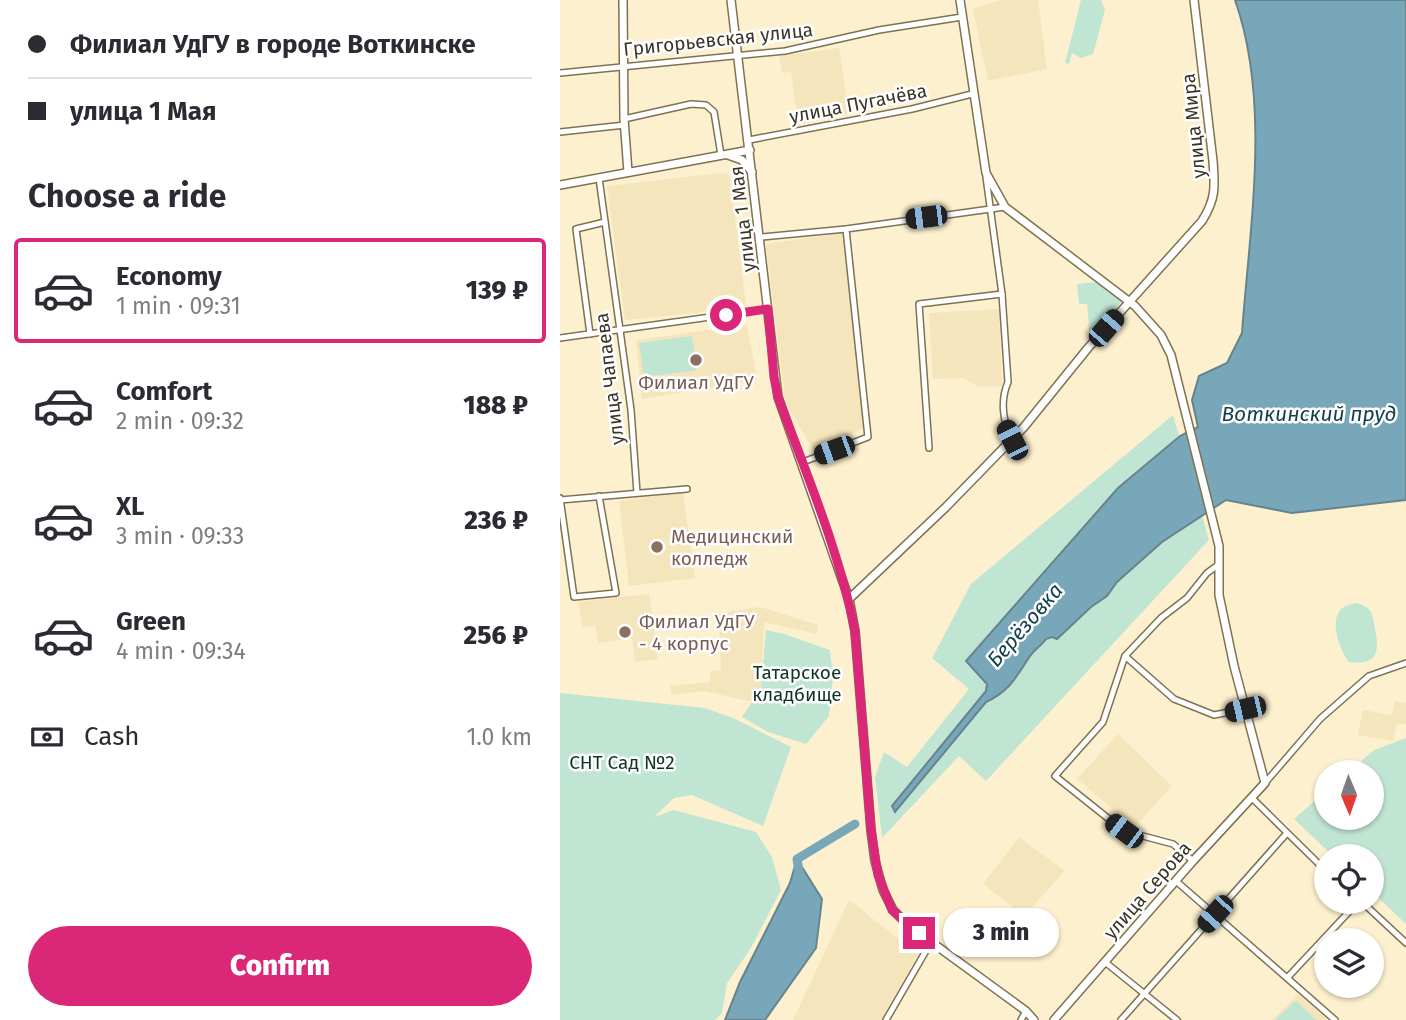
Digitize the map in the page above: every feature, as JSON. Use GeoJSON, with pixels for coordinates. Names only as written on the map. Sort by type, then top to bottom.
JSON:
{"type":"FeatureCollection","features":[{"type":"Feature","properties":{"kind":"main road"},"geometry":{"type":"LineString","coordinates":[[623,0],[628,172]]}},
{"type":"Feature","properties":{"kind":"main road","name":"улица 1 Мая"},"geometry":{"type":"LineString","coordinates":[[731,0],[761,237],[774,377],[778,397],[849,599],[856,636],[871,830],[878,875],[892,910],[908,925],[1034,1020]]}},
{"type":"Feature","properties":{"kind":"main road"},"geometry":{"type":"LineString","coordinates":[[960,0],[972,94],[986,173],[1005,207],[1129,301],[1161,335],[1171,355],[1219,546],[1219,595],[1265,783]]}},
{"type":"Feature","properties":{"kind":"main road","name":"улица Мира"},"geometry":{"type":"LineString","coordinates":[[849,599],[1012,440],[1129,301],[1202,221],[1212,205],[1215,187],[1213,161],[1194,0]]}},
{"type":"Feature","properties":{"kind":"main road"},"geometry":{"type":"LineString","coordinates":[[560,184],[750,150]]}},
{"type":"Feature","properties":{"kind":"main road"},"geometry":{"type":"LineString","coordinates":[[723,155],[741,160],[753,174]]}},
{"type":"Feature","properties":{"kind":"main road","name":"улица Серова"},"geometry":{"type":"LineString","coordinates":[[1054,1020],[1265,783]]}},
{"type":"Feature","properties":{"kind":"street","name":"Григорьевская улица"},"geometry":{"type":"LineString","coordinates":[[560,73],[785,51],[879,30],[962,17]]}},
{"type":"Feature","properties":{"kind":"street","name":"улица Пугачёва"},"geometry":{"type":"LineString","coordinates":[[749,139],[912,109],[972,94]]}},
{"type":"Feature","properties":{"kind":"street"},"geometry":{"type":"LineString","coordinates":[[560,132],[625,122],[691,104],[706,105],[714,113],[723,155]]}},
{"type":"Feature","properties":{"kind":"street"},"geometry":{"type":"LineString","coordinates":[[986,173],[1002,294],[1008,382],[1003,393],[1005,426],[1012,440]]}},
{"type":"Feature","properties":{"kind":"street","name":"улица Чапаева"},"geometry":{"type":"LineString","coordinates":[[599,177],[631,410],[637,493]]}},
{"type":"Feature","properties":{"kind":"street"},"geometry":{"type":"LineString","coordinates":[[761,237],[846,229],[1005,207]]}},
{"type":"Feature","properties":{"kind":"street"},"geometry":{"type":"LineString","coordinates":[[590,334],[576,229],[605,222]]}},
{"type":"Feature","properties":{"kind":"street"},"geometry":{"type":"LineString","coordinates":[[803,462],[868,437],[846,229]]}},
{"type":"Feature","properties":{"kind":"street"},"geometry":{"type":"LineString","coordinates":[[929,448],[919,304],[1002,294]]}},
{"type":"Feature","properties":{"kind":"street"},"geometry":{"type":"LineString","coordinates":[[560,338],[768,309]]}},
{"type":"Feature","properties":{"kind":"street"},"geometry":{"type":"LineString","coordinates":[[599,496],[615,593],[574,597],[560,499],[687,489]]}},
{"type":"Feature","properties":{"kind":"street"},"geometry":{"type":"LineString","coordinates":[[560,564],[568,562]]}},
{"type":"Feature","properties":{"kind":"street"},"geometry":{"type":"LineString","coordinates":[[1193,861],[1173,845],[1124,831],[1055,776],[1103,722],[1125,656],[1161,618],[1195,591],[1207,573],[1219,565]]}},
{"type":"Feature","properties":{"kind":"street"},"geometry":{"type":"LineString","coordinates":[[1125,656],[1174,699],[1214,715],[1245,709]]}},
{"type":"Feature","properties":{"kind":"street","name":"улица Серова"},"geometry":{"type":"LineString","coordinates":[[1265,783],[1320,719],[1369,676],[1406,663]]}},
{"type":"Feature","properties":{"kind":"street"},"geometry":{"type":"LineString","coordinates":[[1252,798],[1314,859]]}},
{"type":"Feature","properties":{"kind":"street"},"geometry":{"type":"LineString","coordinates":[[1121,1020],[1287,833]]}},
{"type":"Feature","properties":{"kind":"street"},"geometry":{"type":"LineString","coordinates":[[1176,881],[1335,1020]]}},
{"type":"Feature","properties":{"kind":"street"},"geometry":{"type":"LineString","coordinates":[[1288,978],[1348,914]]}},
{"type":"Feature","properties":{"kind":"street"},"geometry":{"type":"LineString","coordinates":[[1374,914],[1406,943]]}},
{"type":"Feature","properties":{"kind":"street"},"geometry":{"type":"LineString","coordinates":[[886,1020],[931,942]]}},
{"type":"Feature","properties":{"kind":"street"},"geometry":{"type":"LineString","coordinates":[[1105,962],[1177,1020]]}},
{"type":"Feature","properties":{"kind":"street"},"geometry":{"type":"LineString","coordinates":[[1021,1020],[1026,1012]]}},
{"type":"Feature","properties":{"kind":"shaded area"},"geometry":{"type":"Polygon","coordinates":[[[1000,0],[1038,0],[1047,69],[988,81],[973,9],[1000,0]]]}},
{"type":"Feature","properties":{"kind":"shaded area"},"geometry":{"type":"Polygon","coordinates":[[[839,48],[849,113],[798,125],[791,72],[782,73],[779,56],[839,48]]]}},
{"type":"Feature","properties":{"kind":"shaded area"},"geometry":{"type":"Polygon","coordinates":[[[728,174],[730,178],[746,304],[696,313],[625,320],[607,186],[728,174]]]}},
{"type":"Feature","properties":{"kind":"shaded area"},"geometry":{"type":"Polygon","coordinates":[[[843,233],[866,427],[813,450],[785,401],[766,244],[843,233]]]}},
{"type":"Feature","properties":{"kind":"shaded area"},"geometry":{"type":"Polygon","coordinates":[[[999,309],[1002,386],[979,387],[962,378],[933,379],[929,313],[999,309]]]}},
{"type":"Feature","properties":{"kind":"shaded area","name":"Филиал УдГУ"},"geometry":{"type":"Polygon","coordinates":[[[747,325],[757,380],[642,399],[636,340],[747,325]]]}},
{"type":"Feature","properties":{"kind":"shaded area","name":"Медицинский колледж"},"geometry":{"type":"Polygon","coordinates":[[[683,493],[695,578],[629,586],[619,501],[683,493]]]}},
{"type":"Feature","properties":{"kind":"shaded area","name":"Филиал УдГУ - 4 корпус"},"geometry":{"type":"Polygon","coordinates":[[[649,594],[658,659],[635,662],[632,638],[598,643],[595,625],[583,627],[578,602],[649,594]]]}},
{"type":"Feature","properties":{"kind":"shaded area"},"geometry":{"type":"Polygon","coordinates":[[[760,607],[818,625],[817,634],[764,622],[761,689],[756,689],[752,702],[704,691],[672,695],[670,686],[710,682],[710,671],[721,670],[719,613],[760,607]]]}},
{"type":"Feature","properties":{"kind":"shaded area"},"geometry":{"type":"Polygon","coordinates":[[[1395,701],[1406,703],[1406,724],[1397,723],[1393,741],[1358,735],[1363,710],[1392,715],[1395,701]]]}},
{"type":"Feature","properties":{"kind":"shaded area"},"geometry":{"type":"Polygon","coordinates":[[[1118,734],[1172,786],[1134,827],[1077,779],[1118,734]]]}},
{"type":"Feature","properties":{"kind":"shaded area"},"geometry":{"type":"Polygon","coordinates":[[[1019,837],[1065,871],[1024,916],[983,884],[1019,837]]]}},
{"type":"Feature","properties":{"kind":"shaded area"},"geometry":{"type":"Polygon","coordinates":[[[849,900],[918,954],[881,1020],[793,1020],[849,900]]]}},
{"type":"Feature","properties":{"kind":"shaded area"},"geometry":{"type":"Polygon","coordinates":[[[1298,994],[1328,1020],[1272,1020],[1298,994]]]}},
{"type":"Feature","properties":{"kind":"green space"},"geometry":{"type":"Polygon","coordinates":[[[1081,0],[1101,0],[1105,10],[1093,54],[1081,58],[1072,53],[1069,64],[1065,63],[1081,0]]]}},
{"type":"Feature","properties":{"kind":"green space"},"geometry":{"type":"Polygon","coordinates":[[[1097,282],[1122,301],[1090,340],[1087,304],[1079,304],[1077,284],[1097,282]]]}},
{"type":"Feature","properties":{"kind":"green space"},"geometry":{"type":"Polygon","coordinates":[[[692,336],[697,370],[644,377],[639,343],[692,336]]]}},
{"type":"Feature","properties":{"kind":"green space"},"geometry":{"type":"Polygon","coordinates":[[[1173,415],[1209,540],[986,781],[959,756],[882,838],[875,777],[884,752],[907,767],[969,689],[932,658],[971,584],[1173,415]]]}},
{"type":"Feature","properties":{"kind":"green space"},"geometry":{"type":"Polygon","coordinates":[[[1357,603],[1371,612],[1377,644],[1371,659],[1358,663],[1349,662],[1339,644],[1336,628],[1341,609],[1357,603]]]}},
{"type":"Feature","properties":{"kind":"green space","name":"Татарское кладбище"},"geometry":{"type":"Polygon","coordinates":[[[766,630],[830,650],[833,677],[829,716],[806,744],[768,732],[742,717],[752,702],[756,689],[761,689],[766,630]]]}},
{"type":"Feature","properties":{"kind":"green space","name":"СНТ Сад №2"},"geometry":{"type":"Polygon","coordinates":[[[560,693],[705,708],[733,718],[791,747],[763,826],[692,795],[674,798],[654,817],[674,810],[756,832],[772,857],[781,890],[751,948],[727,983],[722,1013],[715,1020],[560,1020],[560,693]]]}},
{"type":"Feature","properties":{"kind":"green space"},"geometry":{"type":"Polygon","coordinates":[[[1406,738],[1406,924],[1384,903],[1384,844],[1320,844],[1294,819],[1314,802],[1314,830],[1384,830],[1384,760],[1363,760],[1374,750],[1406,738]]]}},
{"type":"Feature","properties":{"kind":"green space"},"geometry":{"type":"Polygon","coordinates":[[[1295,1001],[1299,1003],[1316,1020],[1275,1020],[1295,1001]]]}},
{"type":"Feature","properties":{"kind":"water","name":"Воткинский пруд"},"geometry":{"type":"Polygon","coordinates":[[[1235,0],[1406,0],[1406,500],[1292,513],[1226,500],[1162,542],[1117,582],[1107,596],[1057,639],[1046,639],[1007,688],[986,702],[895,812],[892,806],[986,691],[987,684],[966,661],[1118,488],[1180,436],[1198,427],[1192,400],[1199,376],[1227,363],[1242,333],[1253,207],[1255,122],[1246,39],[1235,0]]]}},
{"type":"Feature","properties":{"kind":"water"},"geometry":{"type":"Polygon","coordinates":[[[797,859],[822,899],[816,948],[765,1020],[725,1020],[740,982],[790,883],[797,859]]]}},
{"type":"Feature","properties":{"kind":"waterway","name":"Берёзовка"},"geometry":{"type":"LineString","coordinates":[[799,871],[797,859],[855,824]]}},
{"type":"Feature","properties":{"kind":"place","name":"Филиал УдГУ"},"geometry":{"type":"Point","coordinates":[696,360]}},
{"type":"Feature","properties":{"kind":"place","name":"Медицинский колледж"},"geometry":{"type":"Point","coordinates":[657,547]}},
{"type":"Feature","properties":{"kind":"place","name":"Филиал УдГУ - 4 корпус"},"geometry":{"type":"Point","coordinates":[625,632]}},
{"type":"Feature","properties":{"kind":"route"},"geometry":{"type":"LineString","coordinates":[[726,315],[768,309],[778,397],[849,599],[855,631],[871,830],[878,875],[892,910],[919,933]]}}]}
